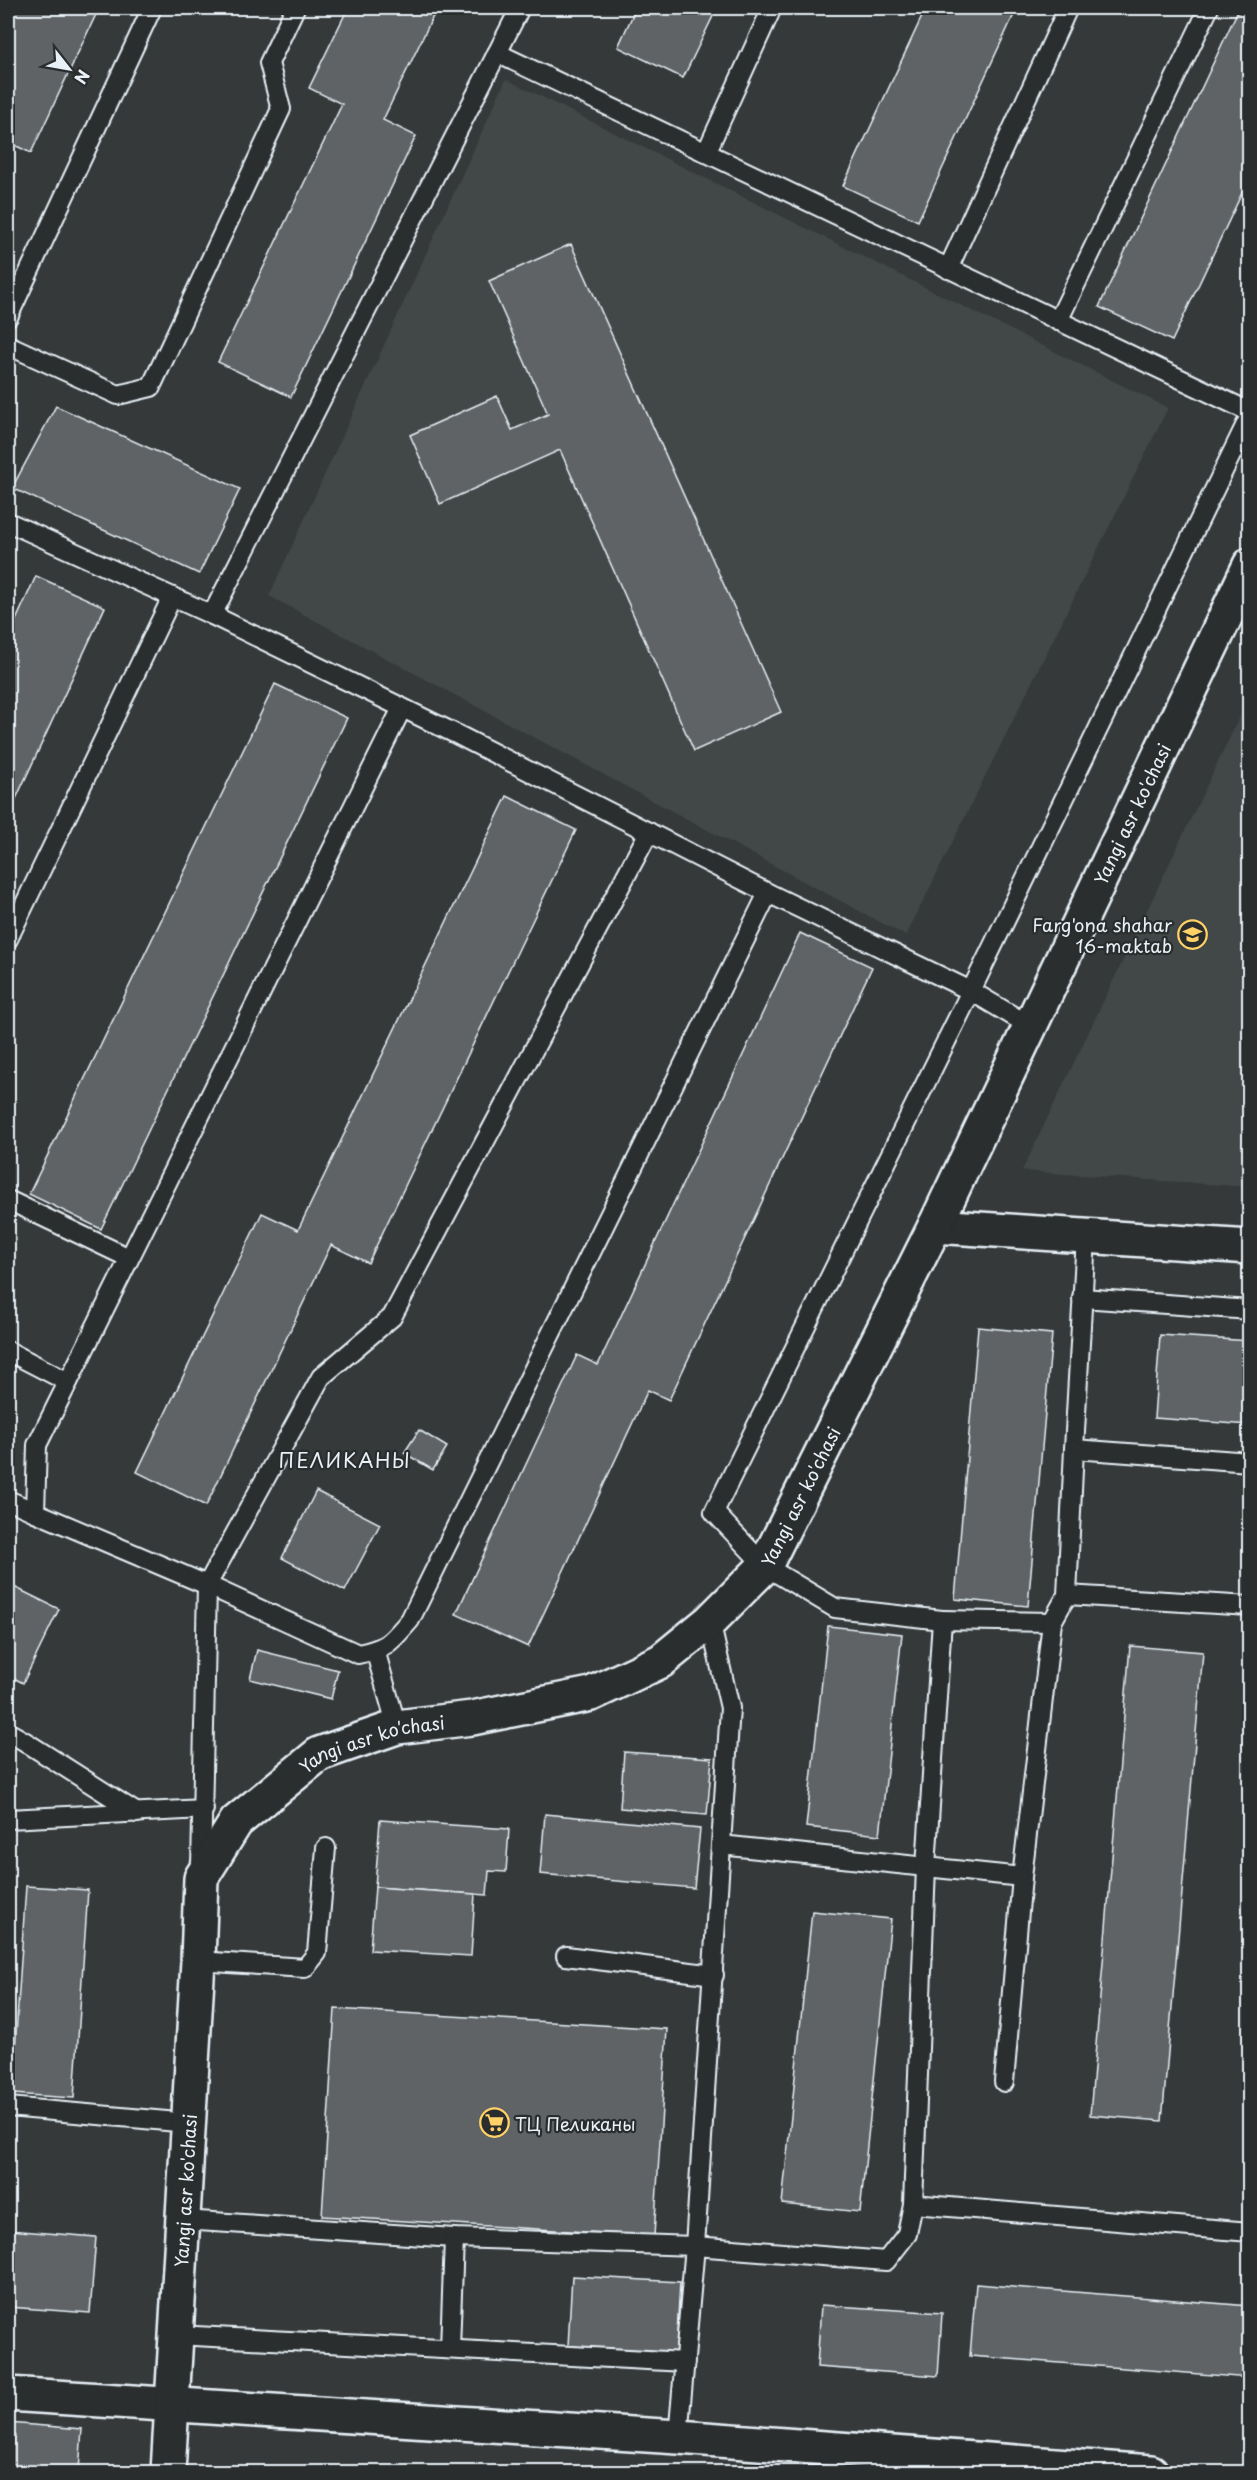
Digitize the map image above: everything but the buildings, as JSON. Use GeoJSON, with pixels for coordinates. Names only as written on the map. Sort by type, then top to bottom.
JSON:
{"type":"FeatureCollection","features":[{"type":"Feature","properties":{"kind":"street","name":"Yangi asr ko'chasi"},"geometry":{"type":"LineString","coordinates":[[168,2472],[201,1878],[236,1822],[319,1754],[397,1727],[472,1718],[591,1694],[661,1661],[710,1622],[765,1566],[935,1226],[1250,565]]}},
{"type":"Feature","properties":{"kind":"street"},"geometry":{"type":"LineString","coordinates":[[935,1226],[1250,1247]]}},
{"type":"Feature","properties":{"kind":"street"},"geometry":{"type":"LineString","coordinates":[[8,2394],[678,2437],[1151,2472]]}},
{"type":"Feature","properties":{"kind":"lane"},"geometry":{"type":"LineString","coordinates":[[8,317],[152,8]]}},
{"type":"Feature","properties":{"kind":"lane"},"geometry":{"type":"LineString","coordinates":[[8,345],[118,395],[151,387],[281,109],[270,63],[295,8]]}},
{"type":"Feature","properties":{"kind":"lane"},"geometry":{"type":"LineString","coordinates":[[212,615],[520,8]]}},
{"type":"Feature","properties":{"kind":"lane"},"geometry":{"type":"LineString","coordinates":[[706,153],[772,8]]}},
{"type":"Feature","properties":{"kind":"lane"},"geometry":{"type":"LineString","coordinates":[[948,268],[1068,8]]}},
{"type":"Feature","properties":{"kind":"lane"},"geometry":{"type":"LineString","coordinates":[[1058,321],[1209,8]]}},
{"type":"Feature","properties":{"kind":"lane"},"geometry":{"type":"LineString","coordinates":[[497,53],[1250,414],[971,991],[714,1512],[765,1566],[835,1608],[942,1620],[1052,1622]]}},
{"type":"Feature","properties":{"kind":"lane"},"geometry":{"type":"LineString","coordinates":[[8,522],[212,615],[402,708],[768,893],[971,991],[1030,1026]]}},
{"type":"Feature","properties":{"kind":"lane"},"geometry":{"type":"LineString","coordinates":[[8,939],[172,597]]}},
{"type":"Feature","properties":{"kind":"lane"},"geometry":{"type":"LineString","coordinates":[[35,1512],[37,1445],[402,708]]}},
{"type":"Feature","properties":{"kind":"lane"},"geometry":{"type":"LineString","coordinates":[[201,1878],[207,1585],[321,1377],[392,1317],[649,832]]}},
{"type":"Feature","properties":{"kind":"lane"},"geometry":{"type":"LineString","coordinates":[[8,1500],[207,1585],[358,1654],[390,1643],[410,1620],[768,893]]}},
{"type":"Feature","properties":{"kind":"lane"},"geometry":{"type":"LineString","coordinates":[[8,1200],[129,1258]]}},
{"type":"Feature","properties":{"kind":"lane"},"geometry":{"type":"LineString","coordinates":[[1004,2082],[1022,1877],[1052,1622],[1067,1595],[1086,1237]]}},
{"type":"Feature","properties":{"kind":"lane"},"geometry":{"type":"LineString","coordinates":[[1082,1298],[1250,1310]]}},
{"type":"Feature","properties":{"kind":"lane"},"geometry":{"type":"LineString","coordinates":[[8,1351],[68,1382]]}},
{"type":"Feature","properties":{"kind":"lane"},"geometry":{"type":"LineString","coordinates":[[1074,1449],[1250,1462]]}},
{"type":"Feature","properties":{"kind":"lane"},"geometry":{"type":"LineString","coordinates":[[1067,1595],[1250,1606]]}},
{"type":"Feature","properties":{"kind":"lane"},"geometry":{"type":"LineString","coordinates":[[183,2220],[454,2238],[695,2246],[886,2261],[907,2234],[913,2204],[926,1867],[942,1620]]}},
{"type":"Feature","properties":{"kind":"lane"},"geometry":{"type":"LineString","coordinates":[[678,2437],[695,2246],[730,1708],[710,1622]]}},
{"type":"Feature","properties":{"kind":"lane"},"geometry":{"type":"LineString","coordinates":[[375,1650],[397,1727]]}},
{"type":"Feature","properties":{"kind":"lane"},"geometry":{"type":"LineString","coordinates":[[8,1732],[137,1813]]}},
{"type":"Feature","properties":{"kind":"lane"},"geometry":{"type":"LineString","coordinates":[[8,1819],[204,1809]]}},
{"type":"Feature","properties":{"kind":"lane"},"geometry":{"type":"LineString","coordinates":[[722,1845],[1022,1877]]}},
{"type":"Feature","properties":{"kind":"lane"},"geometry":{"type":"LineString","coordinates":[[198,1961],[305,1968],[317,1953],[326,1848]]}},
{"type":"Feature","properties":{"kind":"lane"},"geometry":{"type":"LineString","coordinates":[[566,1956],[714,1975]]}},
{"type":"Feature","properties":{"kind":"lane"},"geometry":{"type":"LineString","coordinates":[[8,2107],[189,2122]]}},
{"type":"Feature","properties":{"kind":"lane"},"geometry":{"type":"LineString","coordinates":[[913,2204],[1250,2232]]}},
{"type":"Feature","properties":{"kind":"lane"},"geometry":{"type":"LineString","coordinates":[[450,2349],[454,2238]]}},
{"type":"Feature","properties":{"kind":"lane"},"geometry":{"type":"LineString","coordinates":[[176,2335],[685,2362]]}},
{"type":"Feature","properties":{"kind":"shaded area"},"geometry":{"type":"Polygon","coordinates":[[[506,79],[1168,408],[906,936],[269,596],[506,79]]]}},
{"type":"Feature","properties":{"kind":"shaded area","name":"Farg'ona shahar 16-maktab"},"geometry":{"type":"Polygon","coordinates":[[[1249,697],[1249,1187],[1022,1171],[1249,697]]]}},
{"type":"Feature","properties":{"kind":"place","name":"Farg'ona shahar 16-maktab"},"geometry":{"type":"Point","coordinates":[1193,934]}},
{"type":"Feature","properties":{"kind":"place","name":"ТЦ Пеликаны"},"geometry":{"type":"Point","coordinates":[494,2123]}},
{"type":"Feature","properties":{"kind":"district","name":"ПЕЛИКАНЫ"},"geometry":{"type":"Point","coordinates":[345,1460]}}]}
